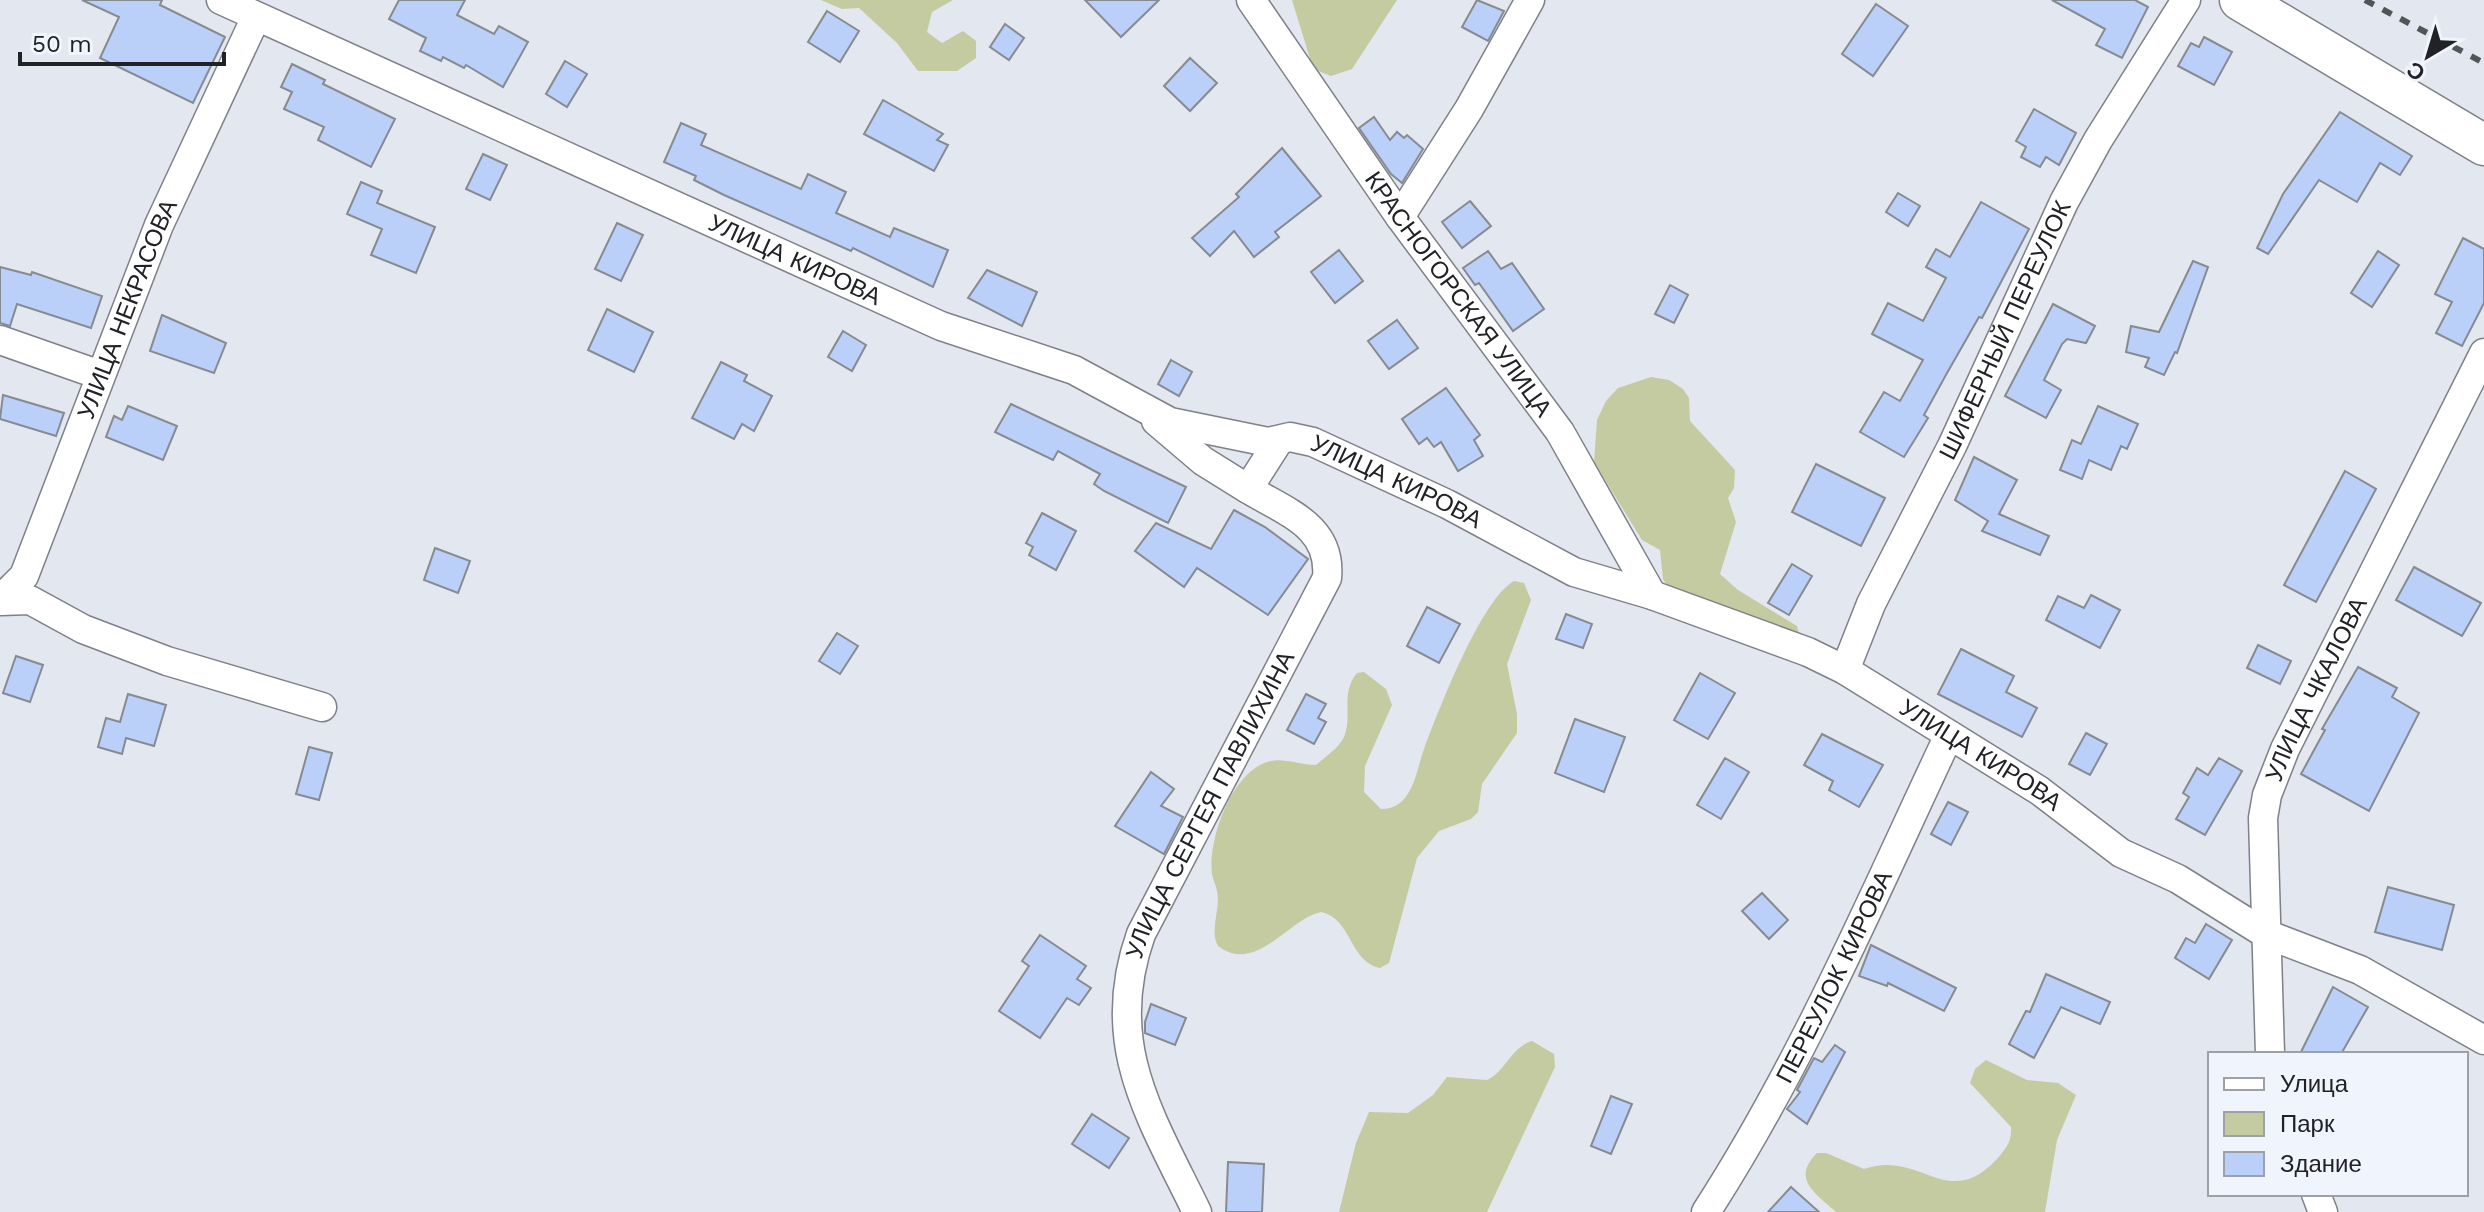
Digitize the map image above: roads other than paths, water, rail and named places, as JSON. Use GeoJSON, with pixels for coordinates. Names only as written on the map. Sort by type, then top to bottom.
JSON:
{"type":"FeatureCollection","features":[{"type":"Feature","properties":{"kind":"main road"},"geometry":{"type":"LineString","coordinates":[[2240,0],[2484,145]]}},
{"type":"Feature","properties":{"kind":"street","name":"УЛИЦА КИРОВА"},"geometry":{"type":"LineString","coordinates":[[221,0],[941,326],[1074,370],[1140,408],[1184,426],[1278,442],[1290,437],[1324,446],[1447,504],[1574,572],[1652,595],[1808,652],[1845,670],[2040,791],[2121,853],[2178,879],[2266,934],[2360,970],[2484,1040]]}},
{"type":"Feature","properties":{"kind":"street","name":"КРАСНОГОРСКАЯ УЛИЦА"},"geometry":{"type":"LineString","coordinates":[[1251,0],[1400,217],[1560,432],[1652,595]]}},
{"type":"Feature","properties":{"kind":"street"},"geometry":{"type":"LineString","coordinates":[[1400,217],[1469,109],[1530,0]]}},
{"type":"Feature","properties":{"kind":"street","name":"ШИФЕРНЫЙ ПЕРЕУЛОК"},"geometry":{"type":"LineString","coordinates":[[1845,670],[1884,576],[1952,446],[2064,202],[2098,140],[2186,0]]}},
{"type":"Feature","properties":{"kind":"street","name":"УЛИЦА НЕКРАСОВА"},"geometry":{"type":"LineString","coordinates":[[0,601],[24,576],[159,225],[256,17]]}},
{"type":"Feature","properties":{"kind":"street"},"geometry":{"type":"LineString","coordinates":[[0,340],[100,375]]}},
{"type":"Feature","properties":{"kind":"street","name":"УЛИЦА ЧКАЛОВА"},"geometry":{"type":"LineString","coordinates":[[2270,1052],[2263,818],[2274,772],[2484,353]]}},
{"type":"Feature","properties":{"kind":"street","name":"УЛИЦА СЕРГЕЯ ПАВЛИХИНА"},"geometry":{"type":"LineString","coordinates":[[1140,408],[1203,461],[1315,532],[1325,546],[1327,578],[1141,934],[1129,968],[1125,1003],[1127,1041],[1136,1080],[1197,1212]]}},
{"type":"Feature","properties":{"kind":"street"},"geometry":{"type":"LineString","coordinates":[[1248,489],[1278,442]]}},
{"type":"Feature","properties":{"kind":"street","name":"УЛИЦА НЕКРАСОВА"},"geometry":{"type":"LineString","coordinates":[[0,601],[30,600],[83,629],[167,661],[322,707]]}},
{"type":"Feature","properties":{"kind":"street","name":"ПЕРЕУЛОК КИРОВА"},"geometry":{"type":"LineString","coordinates":[[1706,1212],[1759,1125],[1806,1037],[1949,735]]}},
{"type":"Feature","properties":{"kind":"railway"},"geometry":{"type":"LineString","coordinates":[[2365,0],[2484,63]]}}]}
